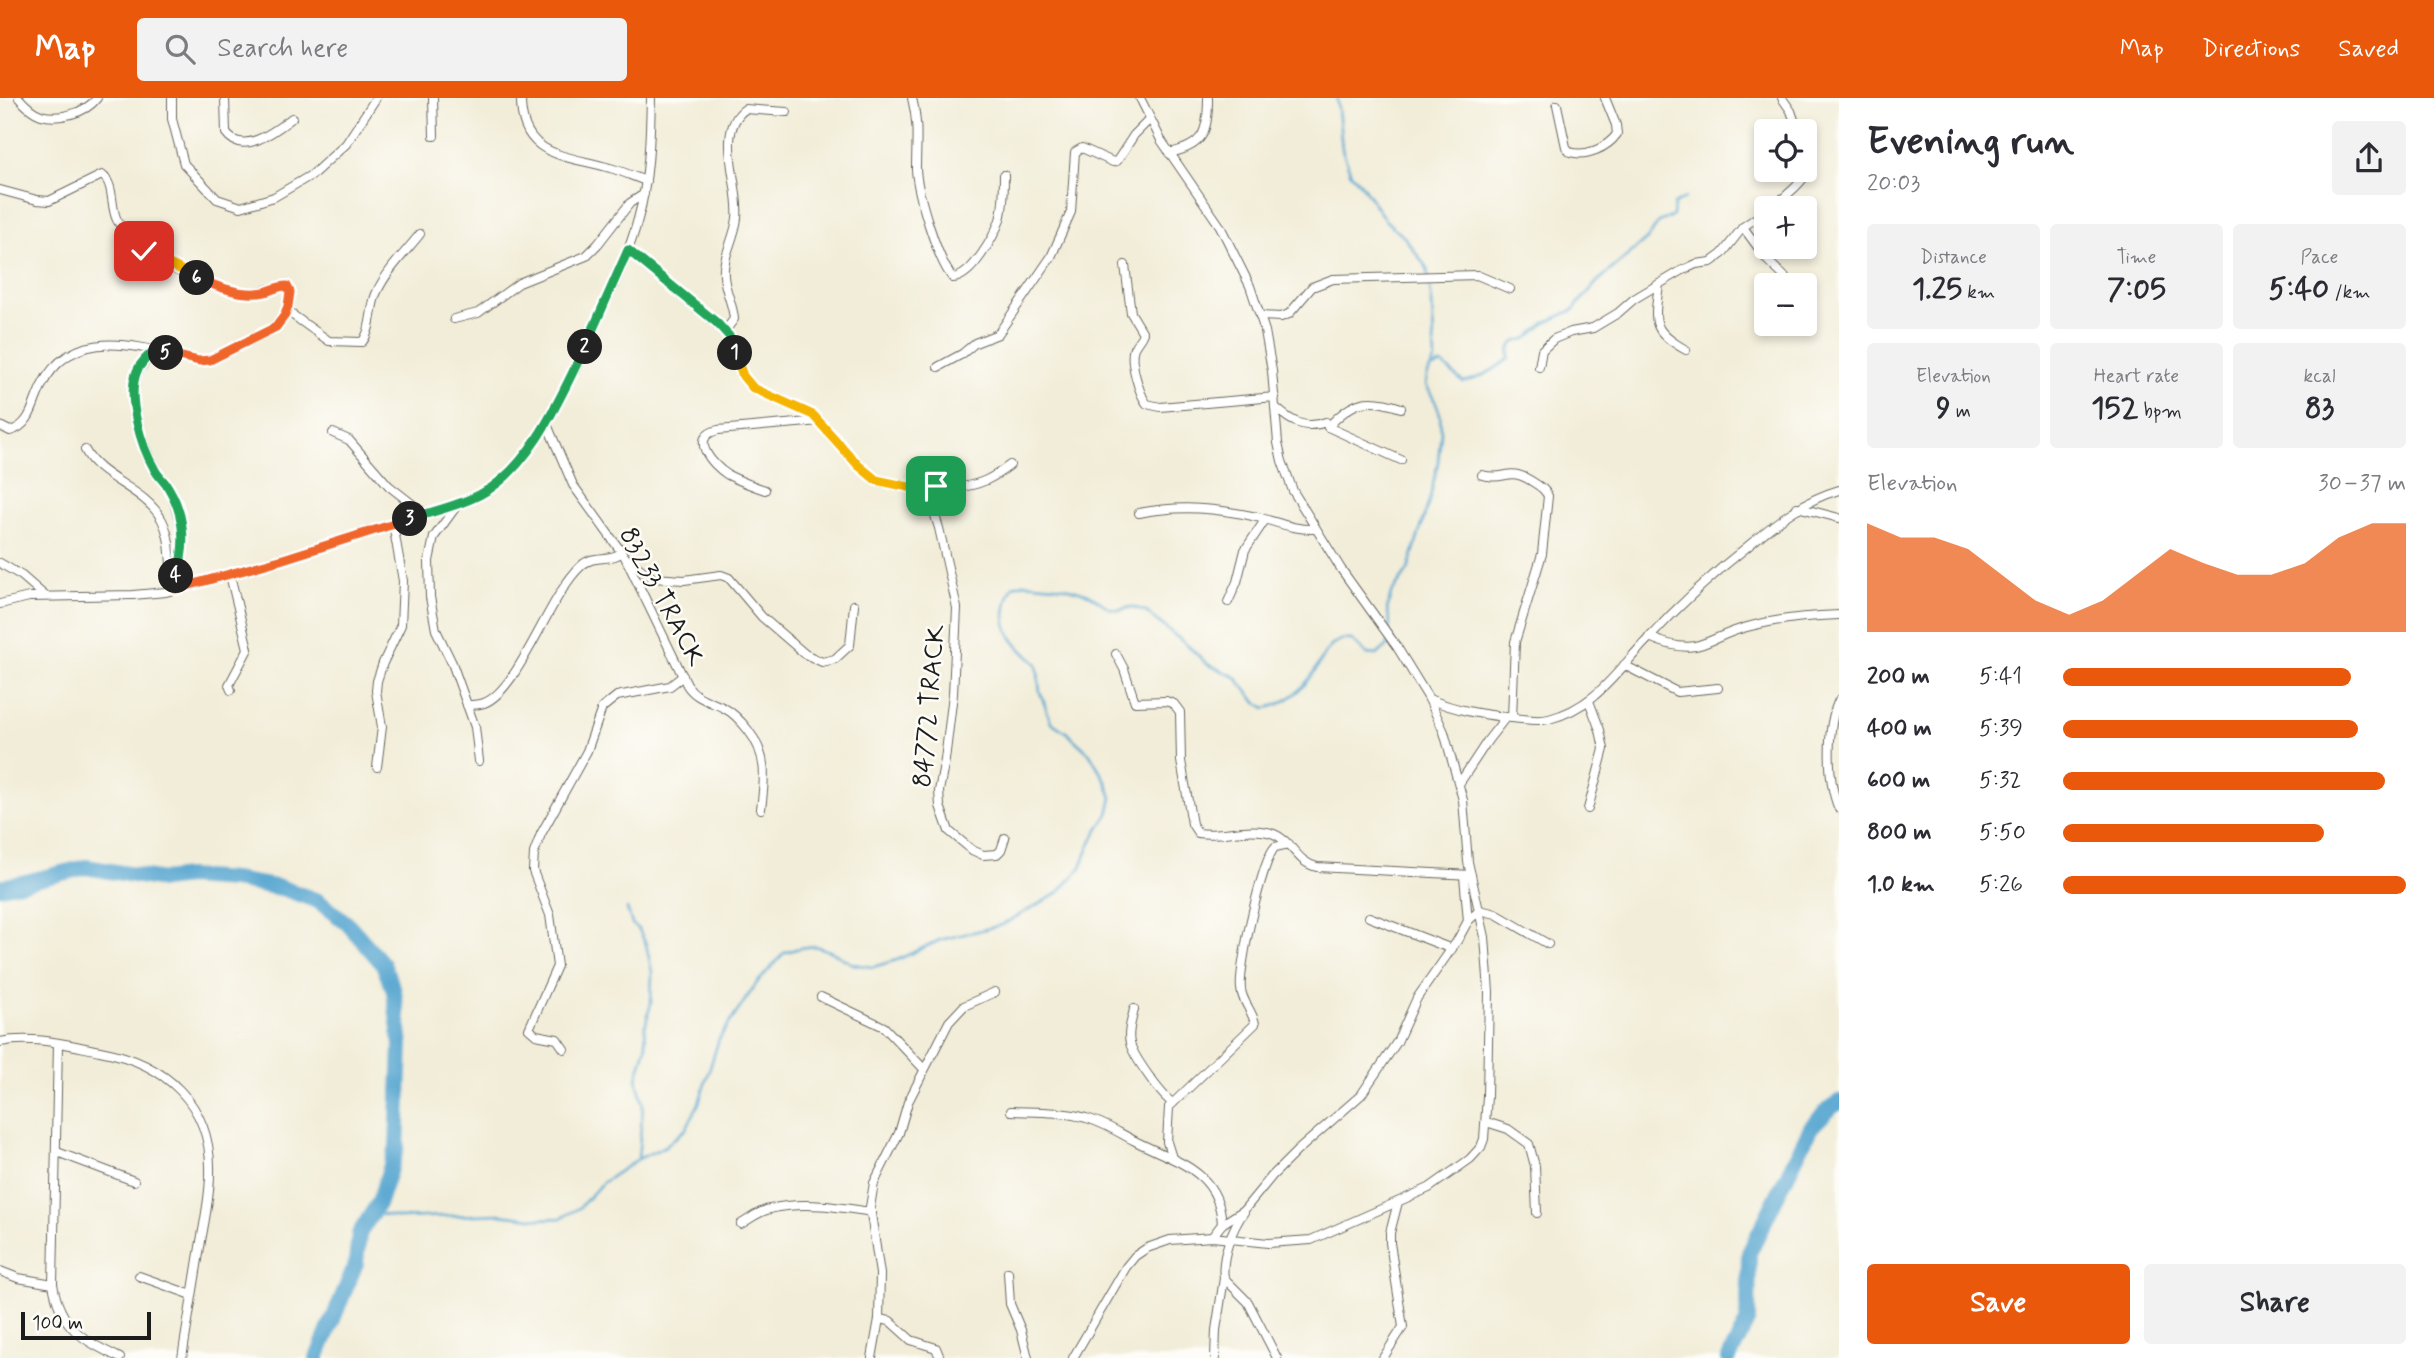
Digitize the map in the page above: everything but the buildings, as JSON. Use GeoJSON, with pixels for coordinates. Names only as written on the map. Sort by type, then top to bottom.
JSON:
{"type":"FeatureCollection","features":[{"type":"Feature","properties":{"kind":"street"},"geometry":{"type":"LineString","coordinates":[[19,98],[33,111],[44,115],[83,111],[97,98]]}},
{"type":"Feature","properties":{"kind":"street"},"geometry":{"type":"LineString","coordinates":[[172,98],[172,119],[184,164],[217,199],[240,207],[274,197],[313,174],[346,144],[376,98]]}},
{"type":"Feature","properties":{"kind":"street"},"geometry":{"type":"LineString","coordinates":[[225,98],[226,133],[233,140],[247,142],[266,136],[292,118]]}},
{"type":"Feature","properties":{"kind":"street"},"geometry":{"type":"LineString","coordinates":[[433,98],[435,136]]}},
{"type":"Feature","properties":{"kind":"street"},"geometry":{"type":"LineString","coordinates":[[521,98],[520,108],[525,127],[540,145],[568,159],[611,168],[646,181]]}},
{"type":"Feature","properties":{"kind":"street"},"geometry":{"type":"LineString","coordinates":[[0,604],[45,596],[133,595],[230,575],[458,503],[482,494],[504,478],[546,422],[587,342],[628,250],[646,181],[651,98]]}},
{"type":"Feature","properties":{"kind":"street"},"geometry":{"type":"LineString","coordinates":[[912,98],[918,123],[916,170],[922,199],[937,246],[953,278],[961,277],[971,268],[997,225],[1004,201],[1004,175]]}},
{"type":"Feature","properties":{"kind":"street"},"geometry":{"type":"LineString","coordinates":[[1140,98],[1169,153],[1226,238],[1242,268],[1260,316],[1269,352],[1278,443],[1287,479],[1315,529],[1361,600],[1397,647],[1429,699],[1444,732],[1460,784],[1468,921]]}},
{"type":"Feature","properties":{"kind":"street"},"geometry":{"type":"LineString","coordinates":[[1169,153],[1192,147],[1200,139],[1208,117],[1208,98]]}},
{"type":"Feature","properties":{"kind":"street"},"geometry":{"type":"LineString","coordinates":[[1558,105],[1566,147],[1570,152],[1581,154],[1609,142],[1616,134],[1616,125],[1605,98]]}},
{"type":"Feature","properties":{"kind":"street"},"geometry":{"type":"LineString","coordinates":[[1782,98],[1794,119]]}},
{"type":"Feature","properties":{"kind":"street"},"geometry":{"type":"LineString","coordinates":[[725,331],[734,318],[724,270],[735,232],[738,205],[730,131],[745,109],[788,112]]}},
{"type":"Feature","properties":{"kind":"street"},"geometry":{"type":"LineString","coordinates":[[938,368],[975,343],[998,334],[1051,257],[1071,212],[1075,152],[1082,148],[1101,158],[1117,161],[1150,118]]}},
{"type":"Feature","properties":{"kind":"street"},"geometry":{"type":"LineString","coordinates":[[0,190],[49,201],[102,175],[108,181],[117,219],[144,251],[179,271],[237,292],[263,292],[287,286],[290,292],[287,310],[281,322],[270,332],[210,360],[199,361],[121,344],[94,345],[68,354],[44,379],[23,426],[10,431],[0,426]]}},
{"type":"Feature","properties":{"kind":"street"},"geometry":{"type":"LineString","coordinates":[[1784,196],[1799,182]]}},
{"type":"Feature","properties":{"kind":"street"},"geometry":{"type":"LineString","coordinates":[[454,319],[478,313],[519,283],[586,256],[630,203],[644,194]]}},
{"type":"Feature","properties":{"kind":"street"},"geometry":{"type":"LineString","coordinates":[[1538,367],[1542,350],[1554,340],[1571,332],[1593,328],[1690,266],[1706,264],[1716,259],[1743,226],[1754,219]]}},
{"type":"Feature","properties":{"kind":"street"},"geometry":{"type":"LineString","coordinates":[[1743,226],[1768,261],[1780,273]]}},
{"type":"Feature","properties":{"kind":"street"},"geometry":{"type":"LineString","coordinates":[[287,310],[328,341],[362,342],[367,336],[375,297],[382,282],[420,234]]}},
{"type":"Feature","properties":{"kind":"street"},"geometry":{"type":"LineString","coordinates":[[628,250],[725,331],[743,376],[753,388],[804,410],[820,421],[858,465],[876,480],[923,490],[931,486],[958,487],[987,481],[1010,466]]}},
{"type":"Feature","properties":{"kind":"street"},"geometry":{"type":"LineString","coordinates":[[1125,265],[1130,313],[1143,333],[1134,348],[1132,359],[1140,393],[1147,404],[1160,407],[1275,397]]}},
{"type":"Feature","properties":{"kind":"street"},"geometry":{"type":"LineString","coordinates":[[1260,316],[1281,317],[1289,314],[1307,291],[1333,279],[1469,274],[1483,276],[1510,289]]}},
{"type":"Feature","properties":{"kind":"street"},"geometry":{"type":"LineString","coordinates":[[1659,284],[1655,316],[1659,330],[1666,338],[1686,350]]}},
{"type":"Feature","properties":{"kind":"street"},"geometry":{"type":"LineString","coordinates":[[155,350],[136,372],[133,395],[139,433],[155,471],[171,492],[183,531],[182,555],[175,586]]}},
{"type":"Feature","properties":{"kind":"street"},"geometry":{"type":"LineString","coordinates":[[1328,427],[1343,411],[1362,402],[1377,401],[1401,408]]}},
{"type":"Feature","properties":{"kind":"street"},"geometry":{"type":"LineString","coordinates":[[1275,408],[1301,425],[1326,422],[1328,427],[1401,460]]}},
{"type":"Feature","properties":{"kind":"street"},"geometry":{"type":"LineString","coordinates":[[765,490],[732,477],[715,464],[703,447],[706,435],[718,430],[820,421]]}},
{"type":"Feature","properties":{"kind":"street","name":"83233 TRACK"},"geometry":{"type":"LineString","coordinates":[[546,422],[573,485],[623,555],[694,694],[729,710],[754,737],[765,766],[761,809]]}},
{"type":"Feature","properties":{"kind":"street"},"geometry":{"type":"LineString","coordinates":[[333,433],[349,440],[389,486],[425,514]]}},
{"type":"Feature","properties":{"kind":"street"},"geometry":{"type":"LineString","coordinates":[[85,450],[93,464],[151,505],[162,519],[170,549],[175,586]]}},
{"type":"Feature","properties":{"kind":"street"},"geometry":{"type":"LineString","coordinates":[[1460,784],[1488,740],[1509,717],[1515,642],[1542,554],[1548,496],[1545,490],[1518,473],[1482,475]]}},
{"type":"Feature","properties":{"kind":"street","name":"84772 TRACK"},"geometry":{"type":"LineString","coordinates":[[923,490],[929,497],[939,528],[957,608],[953,694],[939,792],[940,806],[949,831],[972,850],[983,855],[997,854],[1005,838]]}},
{"type":"Feature","properties":{"kind":"street"},"geometry":{"type":"LineString","coordinates":[[1429,699],[1464,712],[1536,721],[1549,719],[1589,701],[1597,696],[1624,664],[1721,566],[1797,507],[1839,490]]}},
{"type":"Feature","properties":{"kind":"street"},"geometry":{"type":"LineString","coordinates":[[458,503],[434,537],[429,561],[430,597],[436,630],[452,663],[475,727],[479,761]]}},
{"type":"Feature","properties":{"kind":"street"},"geometry":{"type":"LineString","coordinates":[[1139,513],[1193,506],[1217,509],[1293,528],[1315,529]]}},
{"type":"Feature","properties":{"kind":"street"},"geometry":{"type":"LineString","coordinates":[[1797,507],[1839,519]]}},
{"type":"Feature","properties":{"kind":"street"},"geometry":{"type":"LineString","coordinates":[[1228,602],[1237,582],[1245,550],[1265,520]]}},
{"type":"Feature","properties":{"kind":"street"},"geometry":{"type":"LineString","coordinates":[[377,767],[382,727],[376,687],[383,663],[401,625],[403,582],[393,524]]}},
{"type":"Feature","properties":{"kind":"street"},"geometry":{"type":"LineString","coordinates":[[467,705],[484,703],[501,690],[522,660],[567,582],[591,559],[623,555],[653,578],[684,580],[721,575],[729,578],[762,617],[805,654],[822,662],[835,659],[850,645],[854,605]]}},
{"type":"Feature","properties":{"kind":"street"},"geometry":{"type":"LineString","coordinates":[[0,564],[22,576],[45,596]]}},
{"type":"Feature","properties":{"kind":"street"},"geometry":{"type":"LineString","coordinates":[[230,575],[248,649],[229,685],[231,690]]}},
{"type":"Feature","properties":{"kind":"street"},"geometry":{"type":"LineString","coordinates":[[1650,637],[1674,647],[1690,648],[1750,626],[1800,617],[1839,615]]}},
{"type":"Feature","properties":{"kind":"street"},"geometry":{"type":"LineString","coordinates":[[1116,654],[1135,702],[1166,701],[1174,704],[1180,712],[1181,761],[1192,824],[1196,831],[1201,834],[1262,831],[1279,836],[1302,860],[1317,867],[1467,876]]}},
{"type":"Feature","properties":{"kind":"street"},"geometry":{"type":"LineString","coordinates":[[1624,664],[1677,692],[1718,688]]}},
{"type":"Feature","properties":{"kind":"street"},"geometry":{"type":"LineString","coordinates":[[565,1049],[557,1039],[536,1035],[529,1029],[557,966],[550,915],[533,871],[532,863],[538,842],[587,751],[602,708],[617,696],[670,686],[683,677]]}},
{"type":"Feature","properties":{"kind":"street"},"geometry":{"type":"LineString","coordinates":[[1839,700],[1833,718],[1830,780],[1839,809]]}},
{"type":"Feature","properties":{"kind":"street"},"geometry":{"type":"LineString","coordinates":[[1588,809],[1604,749],[1601,730],[1589,701]]}},
{"type":"Feature","properties":{"kind":"street"},"geometry":{"type":"LineString","coordinates":[[1172,1158],[1167,1135],[1168,1111],[1255,1024],[1241,992],[1247,938],[1266,861],[1275,847],[1289,844]]}},
{"type":"Feature","properties":{"kind":"street"},"geometry":{"type":"LineString","coordinates":[[1073,1358],[1126,1267],[1135,1256],[1155,1244],[1212,1237],[1268,1243],[1311,1240],[1429,1188],[1470,1159],[1481,1147],[1486,1122],[1488,958],[1480,910],[1467,876]]}},
{"type":"Feature","properties":{"kind":"street"},"geometry":{"type":"LineString","coordinates":[[1215,1358],[1223,1266],[1236,1224],[1244,1210],[1283,1164],[1368,1086],[1396,1042],[1417,998],[1452,949],[1468,921],[1480,910]]}},
{"type":"Feature","properties":{"kind":"street"},"geometry":{"type":"LineString","coordinates":[[1480,910],[1496,914],[1548,944]]}},
{"type":"Feature","properties":{"kind":"street"},"geometry":{"type":"LineString","coordinates":[[1369,917],[1452,949]]}},
{"type":"Feature","properties":{"kind":"street"},"geometry":{"type":"LineString","coordinates":[[872,1358],[879,1319],[879,1259],[871,1212],[874,1184],[893,1146],[908,1102],[956,1014],[971,1002],[995,992]]}},
{"type":"Feature","properties":{"kind":"street"},"geometry":{"type":"LineString","coordinates":[[821,996],[884,1027],[924,1069]]}},
{"type":"Feature","properties":{"kind":"street"},"geometry":{"type":"LineString","coordinates":[[1134,1009],[1129,1031],[1131,1048],[1162,1095],[1174,1103]]}},
{"type":"Feature","properties":{"kind":"street"},"geometry":{"type":"LineString","coordinates":[[0,1042],[21,1039],[58,1044],[107,1052],[146,1064],[179,1090],[201,1122],[209,1147],[211,1172],[182,1358]]}},
{"type":"Feature","properties":{"kind":"street"},"geometry":{"type":"LineString","coordinates":[[58,1044],[54,1284],[59,1309],[67,1323],[83,1338],[120,1358]]}},
{"type":"Feature","properties":{"kind":"street"},"geometry":{"type":"LineString","coordinates":[[1011,1111],[1059,1112],[1086,1118],[1172,1158],[1192,1169],[1209,1184],[1219,1200],[1222,1224]]}},
{"type":"Feature","properties":{"kind":"street"},"geometry":{"type":"LineString","coordinates":[[1486,1122],[1508,1129],[1529,1144],[1535,1166],[1537,1213]]}},
{"type":"Feature","properties":{"kind":"street"},"geometry":{"type":"LineString","coordinates":[[57,1152],[135,1181]]}},
{"type":"Feature","properties":{"kind":"street"},"geometry":{"type":"LineString","coordinates":[[1383,1358],[1403,1327],[1390,1243],[1398,1202]]}},
{"type":"Feature","properties":{"kind":"street"},"geometry":{"type":"LineString","coordinates":[[741,1224],[761,1212],[776,1208],[840,1207],[871,1212]]}},
{"type":"Feature","properties":{"kind":"street"},"geometry":{"type":"LineString","coordinates":[[1212,1237],[1222,1224],[1244,1210]]}},
{"type":"Feature","properties":{"kind":"street"},"geometry":{"type":"LineString","coordinates":[[0,1271],[18,1278],[54,1284]]}},
{"type":"Feature","properties":{"kind":"street"},"geometry":{"type":"LineString","coordinates":[[1008,1272],[1010,1304],[1021,1330],[1028,1358]]}},
{"type":"Feature","properties":{"kind":"street"},"geometry":{"type":"LineString","coordinates":[[139,1276],[192,1295]]}},
{"type":"Feature","properties":{"kind":"street"},"geometry":{"type":"LineString","coordinates":[[1224,1278],[1248,1302],[1278,1358]]}},
{"type":"Feature","properties":{"kind":"street"},"geometry":{"type":"LineString","coordinates":[[879,1319],[890,1321],[911,1340],[936,1348],[940,1358]]}},
{"type":"Feature","properties":{"kind":"waterway"},"geometry":{"type":"LineString","coordinates":[[1337,98],[1342,149],[1351,174],[1385,220],[1404,237],[1427,268],[1432,303],[1435,359],[1426,385],[1440,414],[1438,462],[1408,570],[1391,594],[1387,610],[1389,632]]}},
{"type":"Feature","properties":{"kind":"waterway"},"geometry":{"type":"LineString","coordinates":[[1433,368],[1442,364],[1463,382],[1481,376],[1509,359],[1510,348],[1515,342],[1528,338],[1545,323],[1573,310],[1597,282],[1647,239],[1659,222],[1673,216],[1674,204],[1685,198]]}},
{"type":"Feature","properties":{"kind":"waterway"},"geometry":{"type":"LineString","coordinates":[[373,1213],[400,1218],[500,1214],[540,1219],[561,1218],[579,1208],[602,1183],[638,1159],[664,1147],[686,1129],[699,1103],[719,1039],[756,984],[784,953],[815,946],[853,964],[873,967],[897,960],[940,940],[1002,925],[1058,893],[1080,869],[1092,840],[1108,814],[1112,798],[1107,783],[1090,754],[1051,722],[1040,692],[1037,664],[1012,639],[1005,621],[1005,610],[1013,586],[1024,583],[1066,587],[1089,594],[1109,608],[1119,610],[1132,607],[1145,611],[1207,664],[1236,677],[1255,701],[1265,708],[1281,703],[1301,688],[1336,642],[1352,640],[1367,654],[1377,655],[1387,646],[1388,639]]}},
{"type":"Feature","properties":{"kind":"waterway"},"geometry":{"type":"LineString","coordinates":[[0,887],[86,867],[163,880],[187,877],[233,880],[282,888],[318,901],[348,924],[383,964],[394,991],[401,1045],[397,1147],[379,1202],[359,1234],[356,1263],[317,1358]]}},
{"type":"Feature","properties":{"kind":"waterway"},"geometry":{"type":"LineString","coordinates":[[627,909],[632,924],[639,930],[646,944],[652,972],[651,1003],[645,1027],[646,1047],[637,1078],[643,1105],[638,1158]]}},
{"type":"Feature","properties":{"kind":"waterway"},"geometry":{"type":"LineString","coordinates":[[1729,1358],[1748,1320],[1749,1253],[1811,1127],[1839,1102]]}},
{"type":"Feature","properties":{"kind":"route"},"geometry":{"type":"LineString","coordinates":[[144,251],[179,271],[237,292],[263,292],[283,285],[289,288],[290,292],[285,315],[270,332],[204,362],[155,350],[136,372],[133,395],[137,428],[155,471],[171,492],[183,531],[184,547],[173,582],[176,589],[280,560],[472,499],[493,488],[514,468],[546,422],[608,298],[628,250],[725,331],[743,376],[753,388],[813,415],[858,465],[876,480],[923,490],[936,486]]}}]}
